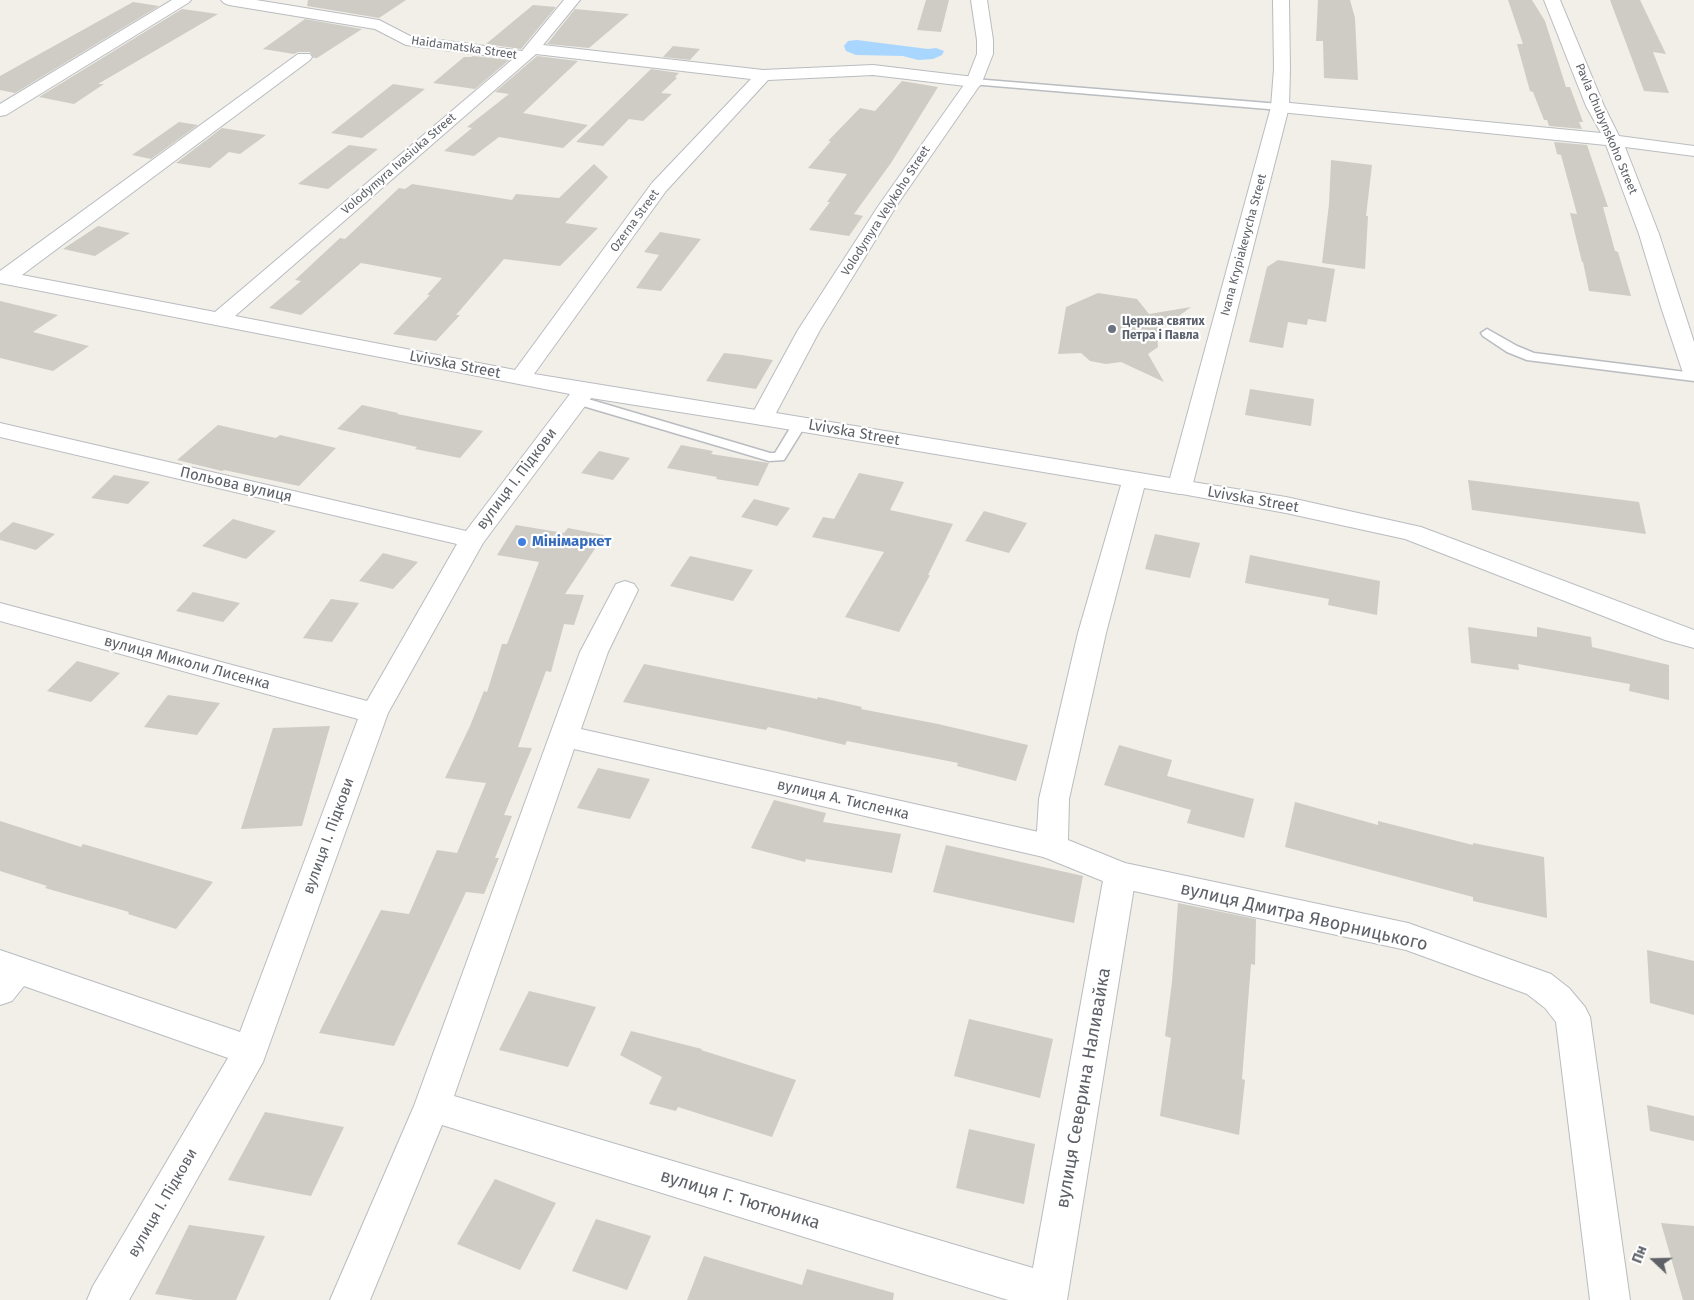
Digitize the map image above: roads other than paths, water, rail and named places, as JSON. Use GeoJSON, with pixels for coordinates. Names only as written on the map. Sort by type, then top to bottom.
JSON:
{"type":"FeatureCollection","features":[{"type":"Feature","properties":{"kind":"street"},"geometry":{"type":"LineString","coordinates":[[0,111],[183,0]]}},
{"type":"Feature","properties":{"kind":"street","name":"Haidamatska Street"},"geometry":{"type":"LineString","coordinates":[[229,0],[379,25],[406,40],[764,75],[873,70],[974,82]]}},
{"type":"Feature","properties":{"kind":"street"},"geometry":{"type":"LineString","coordinates":[[295,11],[313,0]]}},
{"type":"Feature","properties":{"kind":"street","name":"Volodymyra Ivasiuka Street"},"geometry":{"type":"LineString","coordinates":[[218,320],[529,52],[572,0]]}},
{"type":"Feature","properties":{"kind":"street","name":"Volodymyra Velykoho Street"},"geometry":{"type":"LineString","coordinates":[[762,418],[810,330],[888,205],[974,82],[985,54],[985,40],[979,0]]}},
{"type":"Feature","properties":{"kind":"street","name":"Ivana Krypiakevycha Street"},"geometry":{"type":"LineString","coordinates":[[1180,487],[1280,108],[1282,69],[1281,0]]}},
{"type":"Feature","properties":{"kind":"street","name":"Pavla Chubynskoho Street"},"geometry":{"type":"LineString","coordinates":[[1552,0],[1596,106],[1613,140],[1649,234],[1670,307],[1694,373]]}},
{"type":"Feature","properties":{"kind":"street"},"geometry":{"type":"LineString","coordinates":[[3,277],[304,57]]}},
{"type":"Feature","properties":{"kind":"street","name":"Ozerna Street"},"geometry":{"type":"LineString","coordinates":[[520,378],[659,187],[764,75]]}},
{"type":"Feature","properties":{"kind":"street"},"geometry":{"type":"LineString","coordinates":[[1280,108],[1613,140],[1694,151]]}},
{"type":"Feature","properties":{"kind":"street","name":"Lvivska Street"},"geometry":{"type":"LineString","coordinates":[[3,277],[520,378],[581,395],[800,423],[1134,481],[1286,505],[1412,533],[1675,634],[1694,639]]}},
{"type":"Feature","properties":{"kind":"street","name":"вулиця І. Підкови"},"geometry":{"type":"LineString","coordinates":[[107,1300],[251,1051],[374,714],[472,540],[581,395]]}},
{"type":"Feature","properties":{"kind":"street","name":"Польова вулиця"},"geometry":{"type":"LineString","coordinates":[[0,430],[472,540]]}},
{"type":"Feature","properties":{"kind":"street"},"geometry":{"type":"LineString","coordinates":[[1052,847],[1054,799],[1092,633],[1134,481]]}},
{"type":"Feature","properties":{"kind":"street"},"geometry":{"type":"LineString","coordinates":[[350,1300],[432,1106],[594,652],[626,590]]}},
{"type":"Feature","properties":{"kind":"street","name":"вулиця Миколи Лисенка"},"geometry":{"type":"LineString","coordinates":[[0,612],[374,714]]}},
{"type":"Feature","properties":{"kind":"street","name":"вулиця А. Тисленка"},"geometry":{"type":"LineString","coordinates":[[563,736],[1052,847],[1120,875]]}},
{"type":"Feature","properties":{"kind":"street","name":"вулиця Северина Наливайка"},"geometry":{"type":"LineString","coordinates":[[1048,1297],[1120,875]]}},
{"type":"Feature","properties":{"kind":"street","name":"вулиця Дмитра Яворницького"},"geometry":{"type":"LineString","coordinates":[[1120,875],[1408,938],[1539,984],[1557,998],[1573,1017],[1610,1300]]}},
{"type":"Feature","properties":{"kind":"street"},"geometry":{"type":"LineString","coordinates":[[6,975],[251,1051]]}},
{"type":"Feature","properties":{"kind":"street","name":"вулиця Г. Тютюника"},"geometry":{"type":"LineString","coordinates":[[432,1106],[1048,1297]]}},
{"type":"Feature","properties":{"kind":"lane"},"geometry":{"type":"LineString","coordinates":[[974,82],[1280,108]]}},
{"type":"Feature","properties":{"kind":"lane"},"geometry":{"type":"LineString","coordinates":[[1487,333],[1512,349],[1532,357],[1694,377]]}},
{"type":"Feature","properties":{"kind":"lane"},"geometry":{"type":"LineString","coordinates":[[581,395],[770,457],[779,457],[800,423]]}},
{"type":"Feature","properties":{"kind":"water"},"geometry":{"type":"Polygon","coordinates":[[[857,40],[928,49],[936,48],[944,51],[942,55],[933,59],[918,60],[903,56],[856,55],[846,51],[844,46],[848,41],[857,40]]]}},
{"type":"Feature","properties":{"kind":"place","name":"Церква святих Петра і Павла"},"geometry":{"type":"Point","coordinates":[1112,329]}},
{"type":"Feature","properties":{"kind":"place","name":"Мінімаркет"},"geometry":{"type":"Point","coordinates":[522,542]}}]}
